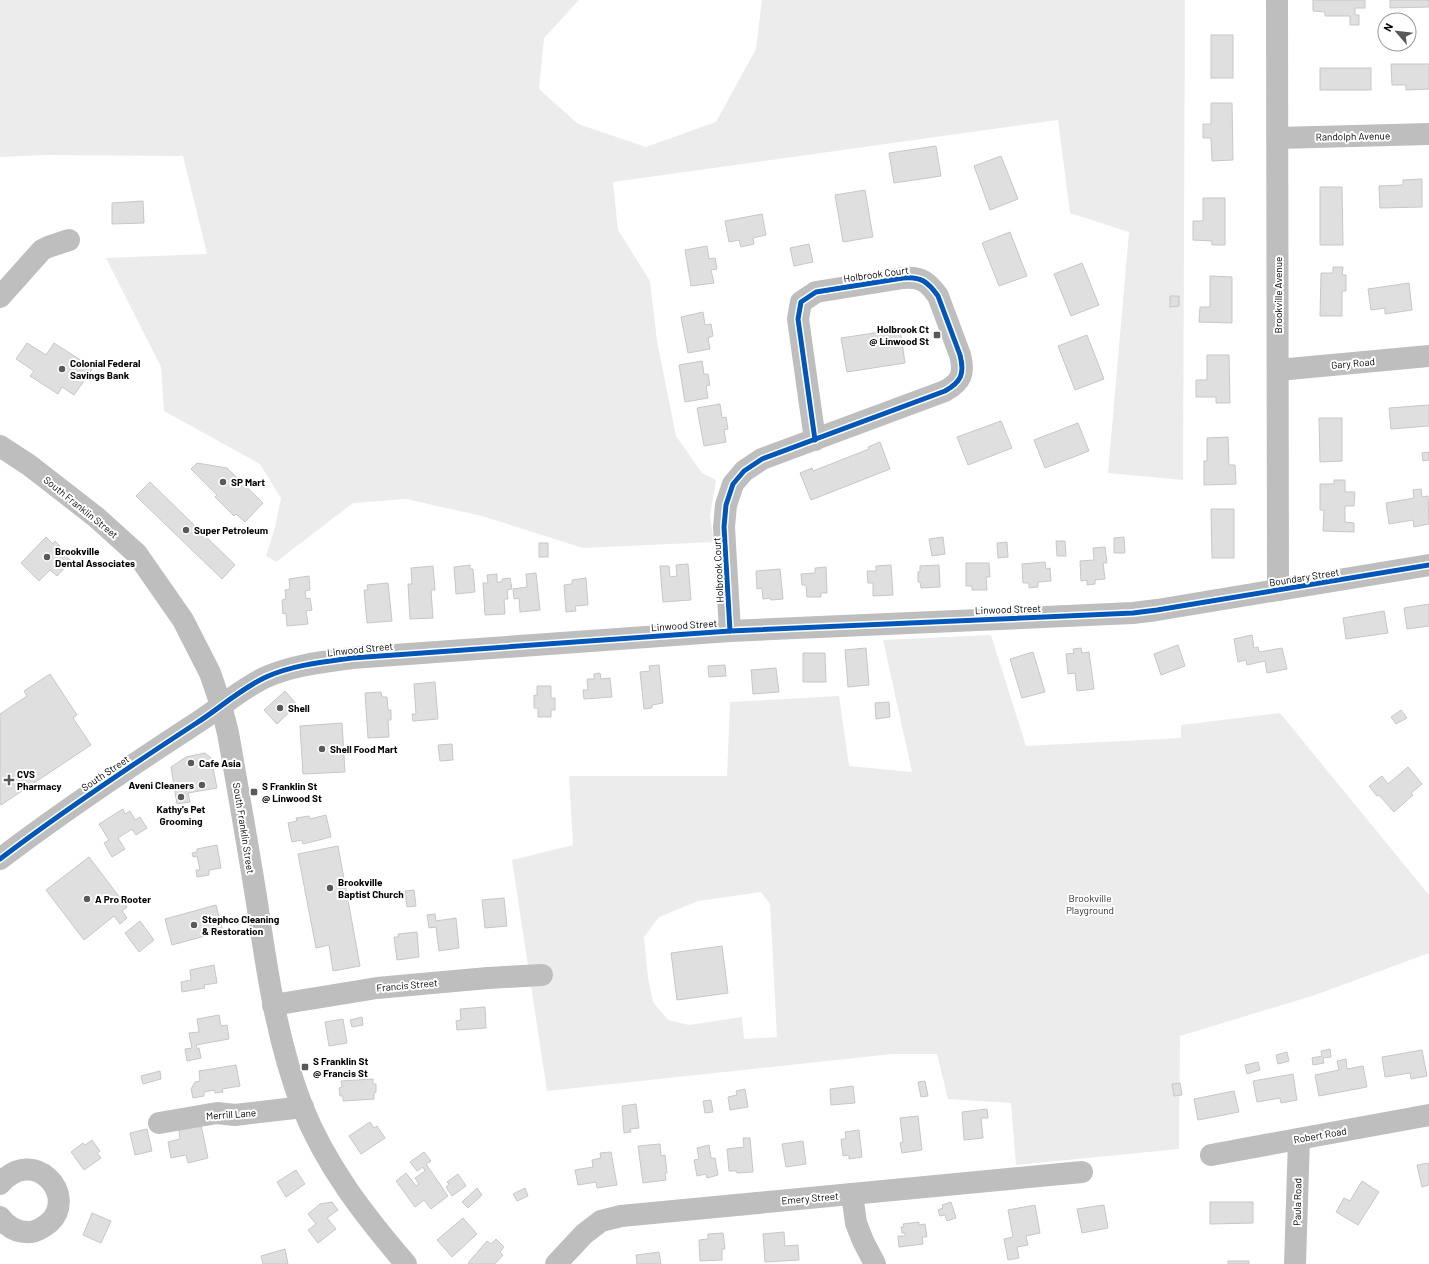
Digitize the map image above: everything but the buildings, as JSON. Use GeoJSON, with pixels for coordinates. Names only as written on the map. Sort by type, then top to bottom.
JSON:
{"type":"FeatureCollection","features":[{"type":"Feature","properties":{"kind":"street","name":"Brookville Avenue"},"geometry":{"type":"LineString","coordinates":[[1277,0],[1278,590]]}},
{"type":"Feature","properties":{"kind":"street","name":"Randolph Avenue"},"geometry":{"type":"LineString","coordinates":[[1278,138],[1429,134]]}},
{"type":"Feature","properties":{"kind":"street"},"geometry":{"type":"LineString","coordinates":[[0,297],[42,250],[69,240]]}},
{"type":"Feature","properties":{"kind":"street","name":"Holbrook Court"},"geometry":{"type":"LineString","coordinates":[[730,631],[724,527],[726,506],[733,484],[744,471],[762,459],[815,440],[945,391],[959,380],[963,365],[960,355],[938,296],[923,280],[918,278],[903,278],[816,292],[801,302],[798,319],[815,440]]}},
{"type":"Feature","properties":{"kind":"street","name":"Gary Road"},"geometry":{"type":"LineString","coordinates":[[1278,370],[1429,356]]}},
{"type":"Feature","properties":{"kind":"street","name":"South Franklin Street"},"geometry":{"type":"LineString","coordinates":[[0,446],[29,465],[83,507],[137,554],[183,620],[210,673],[221,705],[228,733],[274,1005],[289,1068],[303,1107],[317,1139],[345,1187],[373,1227],[406,1264]]}},
{"type":"Feature","properties":{"kind":"street","name":"Boundary Street"},"geometry":{"type":"LineString","coordinates":[[1182,606],[1429,565]]}},
{"type":"Feature","properties":{"kind":"street","name":"Linwood Street"},"geometry":{"type":"LineString","coordinates":[[221,705],[246,687],[266,677],[290,668],[317,662],[367,656],[730,631],[1133,613],[1182,606]]}},
{"type":"Feature","properties":{"kind":"street","name":"South Street"},"geometry":{"type":"LineString","coordinates":[[0,859],[78,802],[201,721],[221,705]]}},
{"type":"Feature","properties":{"kind":"street","name":"Francis Street"},"geometry":{"type":"LineString","coordinates":[[274,1005],[377,988],[488,978],[542,975]]}},
{"type":"Feature","properties":{"kind":"street","name":"Merrill Lane"},"geometry":{"type":"LineString","coordinates":[[159,1123],[217,1113],[235,1115],[303,1107]]}},
{"type":"Feature","properties":{"kind":"street","name":"Robert Road"},"geometry":{"type":"LineString","coordinates":[[1211,1155],[1429,1115]]}},
{"type":"Feature","properties":{"kind":"street","name":"Paula Road"},"geometry":{"type":"LineString","coordinates":[[1295,1264],[1299,1139]]}},
{"type":"Feature","properties":{"kind":"street"},"geometry":{"type":"LineString","coordinates":[[0,1184],[6,1177],[15,1172],[24,1169],[34,1170],[51,1180],[56,1188],[58,1198],[57,1209],[53,1219],[45,1226],[35,1231],[24,1232],[14,1230],[0,1217]]}},
{"type":"Feature","properties":{"kind":"street","name":"Emery Street"},"geometry":{"type":"LineString","coordinates":[[556,1264],[584,1234],[601,1221],[621,1216],[1082,1172]]}},
{"type":"Feature","properties":{"kind":"street"},"geometry":{"type":"LineString","coordinates":[[852,1194],[856,1223],[863,1241],[875,1264]]}},
{"type":"Feature","properties":{"kind":"green space"},"geometry":{"type":"Polygon","coordinates":[[[0,0],[579,0],[544,38],[539,89],[578,124],[646,147],[716,122],[756,49],[762,0],[1185,0],[1183,480],[1108,473],[1129,232],[1070,213],[1058,120],[613,182],[618,230],[650,281],[657,341],[676,436],[702,473],[716,480],[710,516],[714,542],[583,548],[482,516],[406,499],[353,503],[276,562],[266,556],[275,527],[281,498],[260,464],[164,411],[161,367],[106,258],[207,254],[183,156],[45,155],[0,157],[0,0]]]}},
{"type":"Feature","properties":{"kind":"green space","name":"Brookville Playground"},"geometry":{"type":"Polygon","coordinates":[[[991,635],[1026,746],[1181,738],[1181,725],[1280,713],[1429,895],[1429,953],[1315,995],[1180,1036],[1179,1149],[1016,1165],[1011,1103],[948,1099],[937,1054],[892,1054],[547,1091],[512,860],[573,845],[569,776],[727,776],[730,702],[839,696],[849,766],[912,772],[883,640],[991,635]],[[761,892],[698,901],[659,917],[644,937],[648,978],[653,1002],[668,1020],[689,1025],[742,1017],[744,1039],[777,1037],[770,904],[761,892]]]}},
{"type":"Feature","properties":{"kind":"cycle path"},"geometry":{"type":"LineString","coordinates":[[730,631],[724,527],[726,505],[733,484],[744,471],[762,459],[945,391],[958,381],[962,372],[960,355],[938,296],[924,281],[915,278],[903,278],[816,292],[801,302],[798,319],[815,440]]}},
{"type":"Feature","properties":{"kind":"cycle path"},"geometry":{"type":"LineString","coordinates":[[0,859],[72,807],[204,718],[247,687],[276,673],[308,664],[352,658],[730,631],[1133,613],[1429,565]]}},
{"type":"Feature","properties":{"kind":"place","name":"Holbrook Ct @ Linwood St"},"geometry":{"type":"Point","coordinates":[937,335]}},
{"type":"Feature","properties":{"kind":"place","name":"Colonial Federal Savings Bank"},"geometry":{"type":"Point","coordinates":[62,369]}},
{"type":"Feature","properties":{"kind":"place","name":"SP Mart"},"geometry":{"type":"Point","coordinates":[223,482]}},
{"type":"Feature","properties":{"kind":"place","name":"Super Petroleum"},"geometry":{"type":"Point","coordinates":[186,530]}},
{"type":"Feature","properties":{"kind":"place","name":"Brookville Dental Associates"},"geometry":{"type":"Point","coordinates":[47,557]}},
{"type":"Feature","properties":{"kind":"place","name":"Shell"},"geometry":{"type":"Point","coordinates":[280,708]}},
{"type":"Feature","properties":{"kind":"place","name":"Shell Food Mart"},"geometry":{"type":"Point","coordinates":[322,749]}},
{"type":"Feature","properties":{"kind":"place","name":"Cafe Asia"},"geometry":{"type":"Point","coordinates":[191,763]}},
{"type":"Feature","properties":{"kind":"place","name":"CVS Pharmacy"},"geometry":{"type":"Point","coordinates":[9,780]}},
{"type":"Feature","properties":{"kind":"place","name":"Aveni Cleaners"},"geometry":{"type":"Point","coordinates":[202,785]}},
{"type":"Feature","properties":{"kind":"place","name":"S Franklin St @ Linwood St"},"geometry":{"type":"Point","coordinates":[254,792]}},
{"type":"Feature","properties":{"kind":"place","name":"Kathy's Pet Grooming"},"geometry":{"type":"Point","coordinates":[181,797]}},
{"type":"Feature","properties":{"kind":"place","name":"Brookville Baptist Church"},"geometry":{"type":"Point","coordinates":[330,888]}},
{"type":"Feature","properties":{"kind":"place","name":"A Pro Rooter"},"geometry":{"type":"Point","coordinates":[87,899]}},
{"type":"Feature","properties":{"kind":"place","name":"Stephco Cleaning & Restoration"},"geometry":{"type":"Point","coordinates":[194,925]}},
{"type":"Feature","properties":{"kind":"place","name":"S Franklin St @ Francis St"},"geometry":{"type":"Point","coordinates":[305,1067]}}]}
